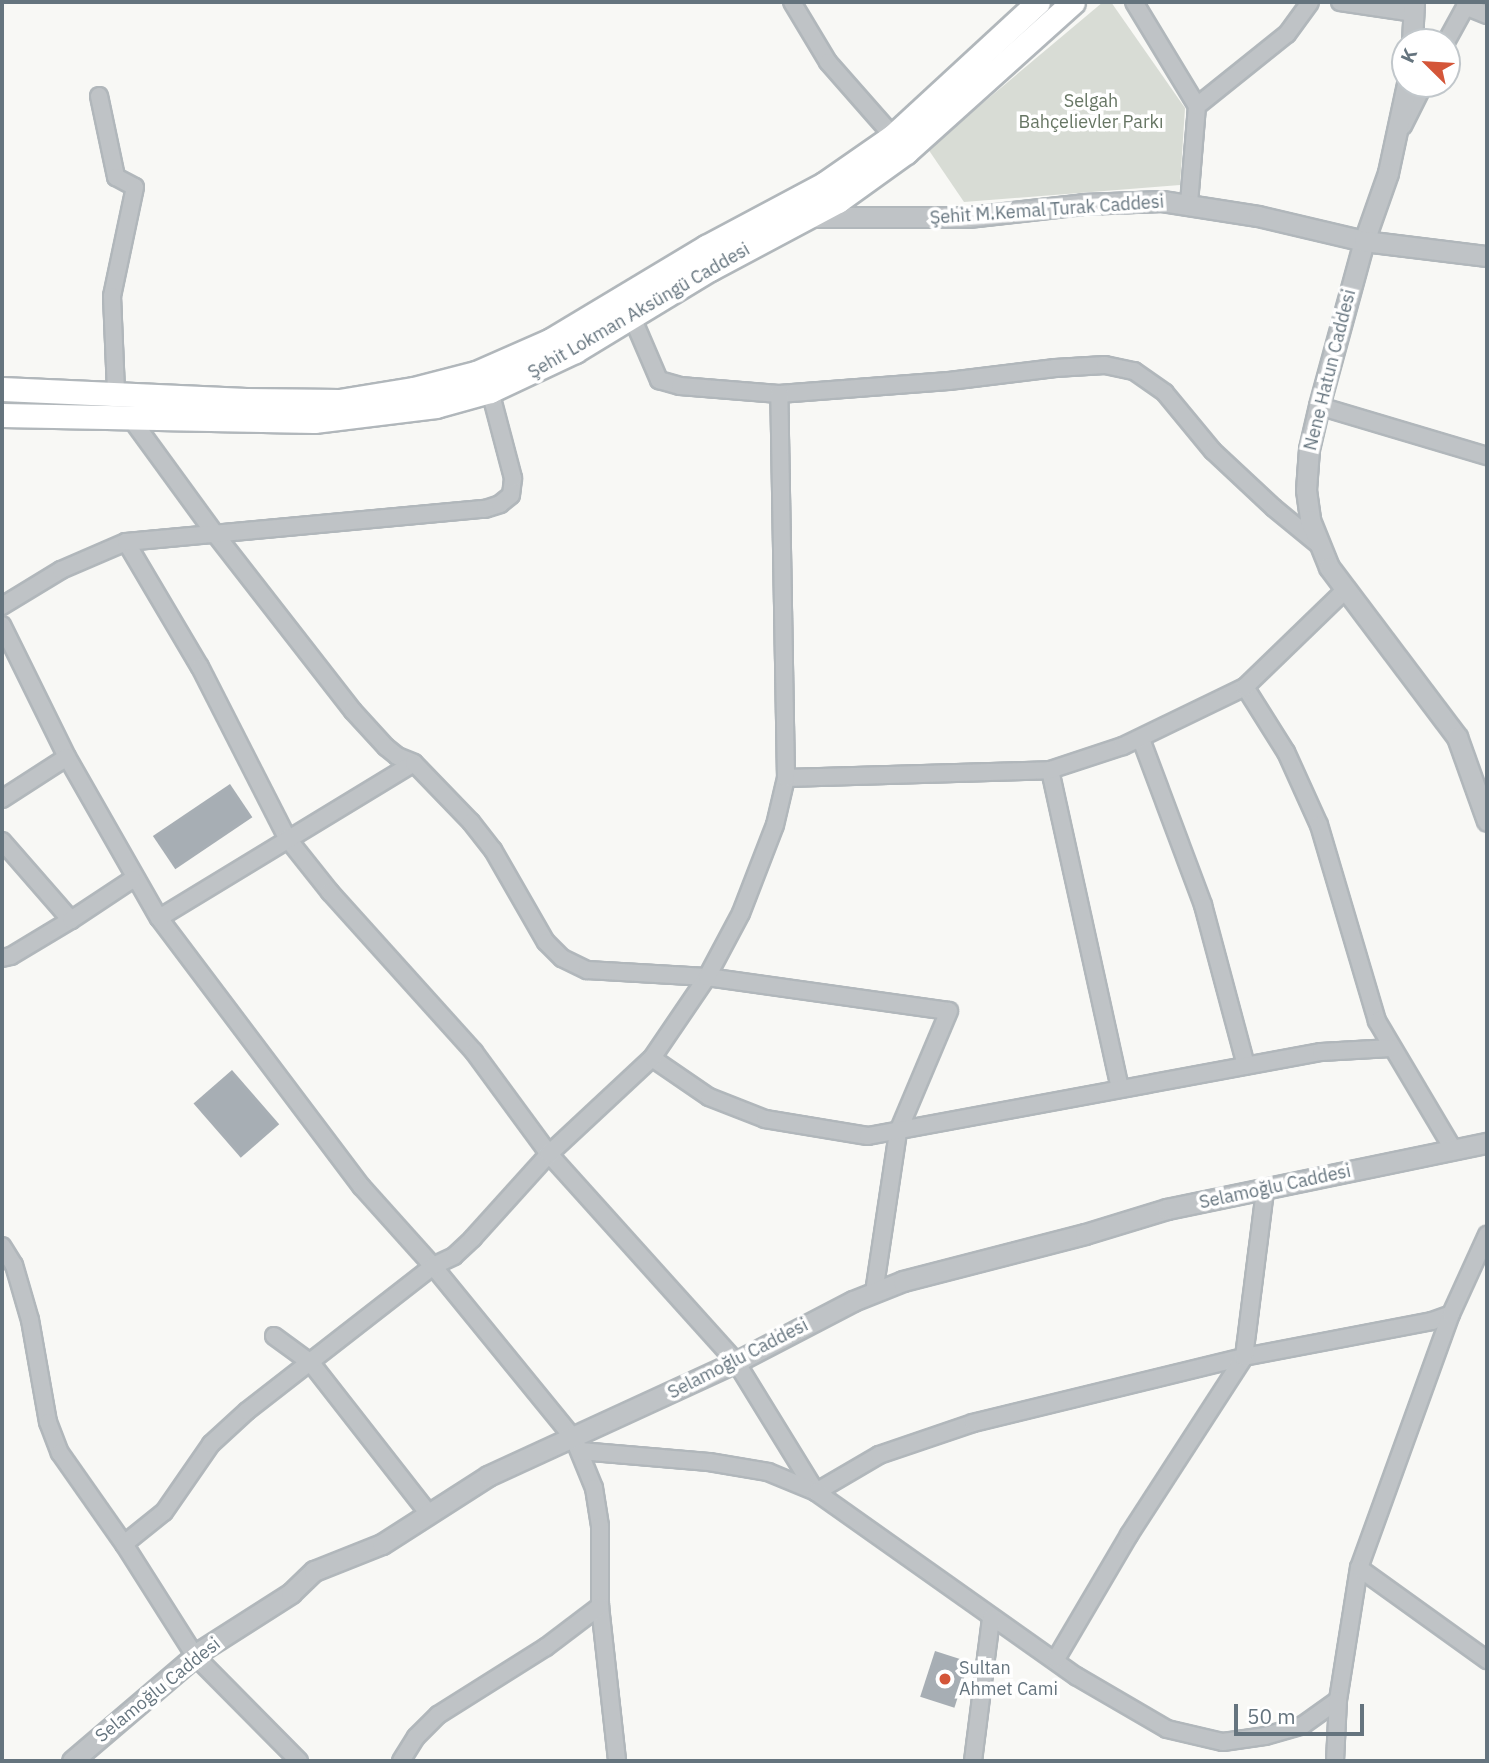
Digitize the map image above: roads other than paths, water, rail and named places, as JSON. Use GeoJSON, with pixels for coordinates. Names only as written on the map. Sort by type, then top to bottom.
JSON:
{"type":"FeatureCollection","features":[{"type":"Feature","properties":{"kind":"main road","name":"Şehit Lokman Aksüngü Caddesi"},"geometry":{"type":"LineString","coordinates":[[2,389],[246,400],[339,401],[414,389],[476,373],[551,340],[706,247],[824,184],[893,136],[1038,2]]}},
{"type":"Feature","properties":{"kind":"main road","name":"Şehit Lokman Aksüngü Caddesi"},"geometry":{"type":"LineString","coordinates":[[2,415],[132,420],[314,421],[436,406],[490,391],[538,371],[710,269],[811,217],[906,152],[1073,2]]}},
{"type":"Feature","properties":{"kind":"street"},"geometry":{"type":"LineString","coordinates":[[1134,2],[1197,106],[1189,203]]}},
{"type":"Feature","properties":{"kind":"street"},"geometry":{"type":"LineString","coordinates":[[1197,106],[1287,34],[1310,2]]}},
{"type":"Feature","properties":{"kind":"street"},"geometry":{"type":"LineString","coordinates":[[1340,2],[1414,7],[1413,28]]}},
{"type":"Feature","properties":{"kind":"street"},"geometry":{"type":"LineString","coordinates":[[797,3],[828,62],[893,136]]}},
{"type":"Feature","properties":{"kind":"street"},"geometry":{"type":"LineString","coordinates":[[1454,28],[1466,4],[1487,15]]}},
{"type":"Feature","properties":{"kind":"street"},"geometry":{"type":"LineString","coordinates":[[99,96],[117,177],[135,187],[111,296],[116,393]]}},
{"type":"Feature","properties":{"kind":"street","name":"Nene Hatun Caddesi"},"geometry":{"type":"LineString","coordinates":[[1404,98],[1396,137],[1364,241],[1319,406],[1309,449],[1306,490],[1310,520],[1319,545],[1344,591],[1457,737],[1487,821]]}},
{"type":"Feature","properties":{"kind":"street"},"geometry":{"type":"LineString","coordinates":[[1396,137],[1417,98]]}},
{"type":"Feature","properties":{"kind":"street","name":"Şehit M.Kemal Turak Caddesi"},"geometry":{"type":"LineString","coordinates":[[811,217],[968,217],[1127,201],[1189,203],[1364,241],[1487,256]]}},
{"type":"Feature","properties":{"kind":"street"},"geometry":{"type":"LineString","coordinates":[[632,317],[659,380],[680,386],[779,394],[949,381],[1055,368],[1105,365],[1134,371],[1165,393],[1213,451],[1319,545]]}},
{"type":"Feature","properties":{"kind":"street"},"geometry":{"type":"LineString","coordinates":[[2,606],[61,570],[126,542],[485,509],[500,504],[511,495],[513,478],[490,391]]}},
{"type":"Feature","properties":{"kind":"street"},"geometry":{"type":"LineString","coordinates":[[124,1544],[164,1512],[211,1444],[281,1382],[312,1363],[433,1266],[454,1256],[473,1238],[549,1154],[652,1058],[707,977],[741,913],[775,825],[786,778],[779,394]]}},
{"type":"Feature","properties":{"kind":"street"},"geometry":{"type":"LineString","coordinates":[[1319,406],[1487,456]]}},
{"type":"Feature","properties":{"kind":"street"},"geometry":{"type":"LineString","coordinates":[[132,420],[216,535],[354,711],[386,747],[397,756],[414,763],[471,822],[493,850],[546,942],[562,958],[587,970],[707,977],[949,1011],[898,1132],[874,1292]]}},
{"type":"Feature","properties":{"kind":"street"},"geometry":{"type":"LineString","coordinates":[[126,542],[200,667],[287,838],[330,892],[474,1052],[549,1154],[736,1362],[816,1492]]}},
{"type":"Feature","properties":{"kind":"street"},"geometry":{"type":"LineString","coordinates":[[786,778],[1050,769],[1141,739],[1245,687],[1344,591]]}},
{"type":"Feature","properties":{"kind":"street"},"geometry":{"type":"LineString","coordinates":[[2,625],[67,757],[159,918],[362,1187],[433,1266],[577,1445],[594,1488],[600,1526],[600,1606],[617,1761]]}},
{"type":"Feature","properties":{"kind":"street"},"geometry":{"type":"LineString","coordinates":[[1245,687],[1286,752],[1319,825],[1377,1021],[1391,1048],[1415,1080],[1453,1149]]}},
{"type":"Feature","properties":{"kind":"street"},"geometry":{"type":"LineString","coordinates":[[1141,739],[1203,905],[1247,1065]]}},
{"type":"Feature","properties":{"kind":"street"},"geometry":{"type":"LineString","coordinates":[[2,799],[67,757]]}},
{"type":"Feature","properties":{"kind":"street"},"geometry":{"type":"LineString","coordinates":[[159,918],[414,763]]}},
{"type":"Feature","properties":{"kind":"street"},"geometry":{"type":"LineString","coordinates":[[1050,769],[1119,1088]]}},
{"type":"Feature","properties":{"kind":"street"},"geometry":{"type":"LineString","coordinates":[[2,841],[72,920]]}},
{"type":"Feature","properties":{"kind":"street"},"geometry":{"type":"LineString","coordinates":[[2,958],[11,956],[72,920],[134,878]]}},
{"type":"Feature","properties":{"kind":"street"},"geometry":{"type":"LineString","coordinates":[[652,1058],[709,1097],[765,1119],[868,1136],[1321,1052],[1391,1048]]}},
{"type":"Feature","properties":{"kind":"street","name":"Selamoğlu Caddesi"},"geometry":{"type":"LineString","coordinates":[[72,1761],[195,1656],[291,1593],[314,1571],[382,1544],[488,1476],[577,1445],[874,1292],[903,1280],[1085,1234],[1167,1209],[1265,1191],[1487,1143]]}},
{"type":"Feature","properties":{"kind":"street"},"geometry":{"type":"LineString","coordinates":[[1056,1659],[1129,1535],[1244,1357],[1265,1191]]}},
{"type":"Feature","properties":{"kind":"street"},"geometry":{"type":"LineString","coordinates":[[1335,1761],[1338,1700],[1359,1568],[1451,1314],[1487,1235]]}},
{"type":"Feature","properties":{"kind":"street"},"geometry":{"type":"LineString","coordinates":[[2,1246],[14,1265],[30,1320],[48,1422],[60,1453],[124,1544],[195,1656],[299,1761]]}},
{"type":"Feature","properties":{"kind":"street"},"geometry":{"type":"LineString","coordinates":[[816,1492],[879,1455],[973,1423],[1244,1357],[1432,1321],[1451,1314]]}},
{"type":"Feature","properties":{"kind":"street"},"geometry":{"type":"LineString","coordinates":[[274,1336],[312,1363],[429,1514]]}},
{"type":"Feature","properties":{"kind":"street"},"geometry":{"type":"LineString","coordinates":[[577,1445],[740,1466],[768,1472],[816,1492],[991,1618],[1056,1659],[1076,1675],[1167,1728],[1223,1742],[1265,1735],[1303,1724],[1338,1700]]}},
{"type":"Feature","properties":{"kind":"street"},"geometry":{"type":"LineString","coordinates":[[1359,1568],[1487,1660]]}},
{"type":"Feature","properties":{"kind":"street"},"geometry":{"type":"LineString","coordinates":[[401,1761],[416,1737],[438,1715],[546,1647],[600,1606]]}},
{"type":"Feature","properties":{"kind":"street"},"geometry":{"type":"LineString","coordinates":[[973,1761],[991,1618]]}},
{"type":"Feature","properties":{"kind":"place","name":"Sultan Ahmet Cami"},"geometry":{"type":"Point","coordinates":[945,1679]}},
{"type":"Feature","properties":{"kind":"park label","name":"Selgah Bahçelievler Parkı"},"geometry":{"type":"Point","coordinates":[1091,112]}}]}
